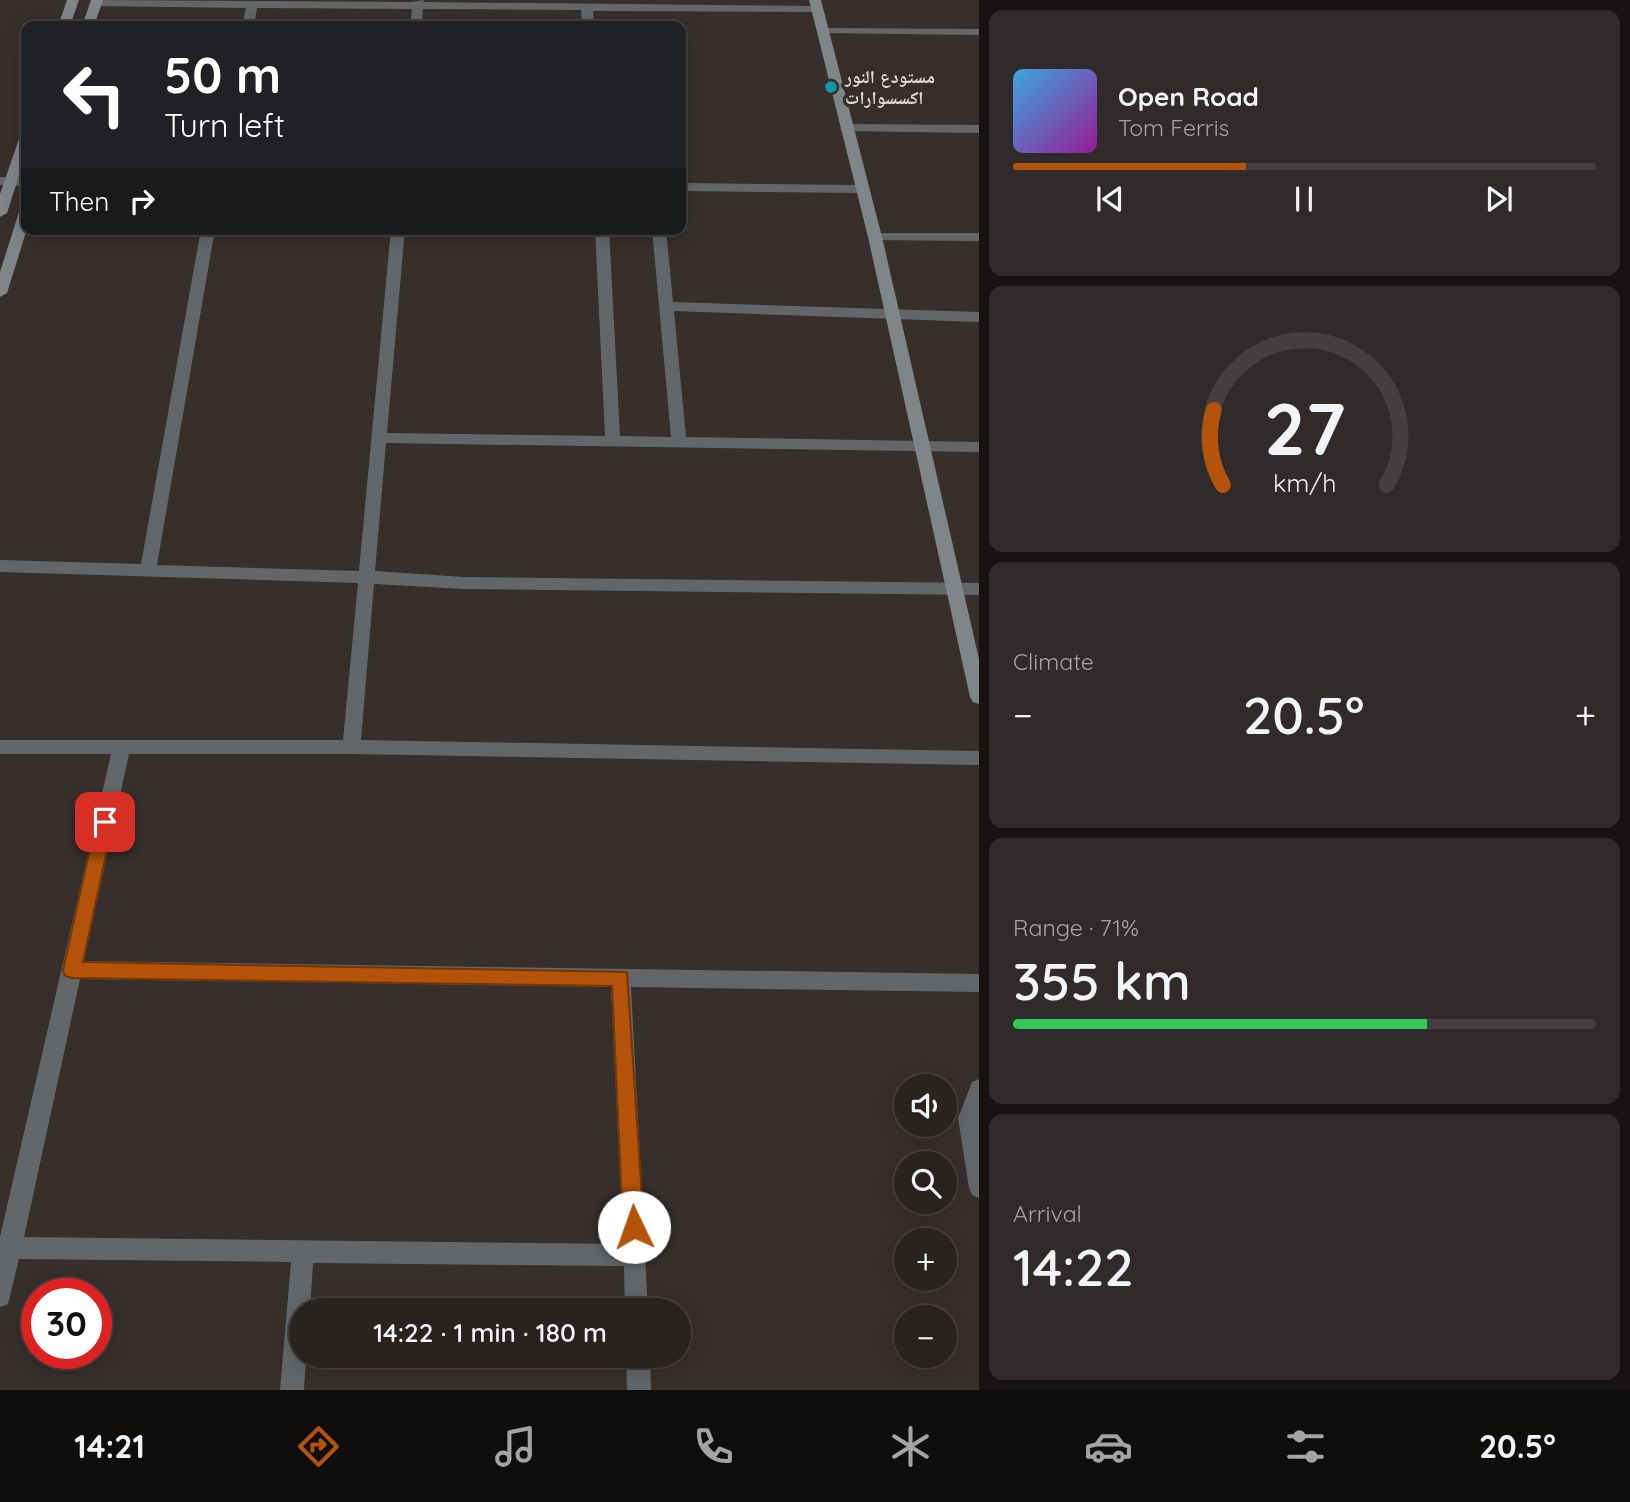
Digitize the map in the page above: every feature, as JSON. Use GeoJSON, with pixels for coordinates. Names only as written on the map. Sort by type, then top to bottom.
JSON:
{"type":"FeatureCollection","features":[{"type":"Feature","properties":{"kind":"street"},"geometry":{"type":"LineString","coordinates":[[66,21],[73,0]]}},
{"type":"Feature","properties":{"kind":"street"},"geometry":{"type":"LineString","coordinates":[[90,21],[96,1],[418,3],[587,7],[640,12],[816,5],[875,237],[979,696]]}},
{"type":"Feature","properties":{"kind":"street"},"geometry":{"type":"LineString","coordinates":[[416,21],[418,3]]}},
{"type":"Feature","properties":{"kind":"street"},"geometry":{"type":"LineString","coordinates":[[249,21],[252,4]]}},
{"type":"Feature","properties":{"kind":"street"},"geometry":{"type":"LineString","coordinates":[[587,7],[588,21]]}},
{"type":"Feature","properties":{"kind":"street"},"geometry":{"type":"LineString","coordinates":[[824,31],[979,32]]}},
{"type":"Feature","properties":{"kind":"street"},"geometry":{"type":"LineString","coordinates":[[846,128],[979,129]]}},
{"type":"Feature","properties":{"kind":"street"},"geometry":{"type":"LineString","coordinates":[[0,213],[5,181],[21,147]]}},
{"type":"Feature","properties":{"kind":"street"},"geometry":{"type":"LineString","coordinates":[[686,187],[862,189]]}},
{"type":"Feature","properties":{"kind":"street"},"geometry":{"type":"LineString","coordinates":[[0,293],[21,228]]}},
{"type":"Feature","properties":{"kind":"street"},"geometry":{"type":"LineString","coordinates":[[148,570],[207,235]]}},
{"type":"Feature","properties":{"kind":"street"},"geometry":{"type":"LineString","coordinates":[[351,747],[397,235]]}},
{"type":"Feature","properties":{"kind":"street"},"geometry":{"type":"LineString","coordinates":[[602,235],[613,441]]}},
{"type":"Feature","properties":{"kind":"street"},"geometry":{"type":"LineString","coordinates":[[660,235],[679,442]]}},
{"type":"Feature","properties":{"kind":"street"},"geometry":{"type":"LineString","coordinates":[[875,237],[979,237]]}},
{"type":"Feature","properties":{"kind":"street"},"geometry":{"type":"LineString","coordinates":[[666,306],[979,317]]}},
{"type":"Feature","properties":{"kind":"street"},"geometry":{"type":"LineString","coordinates":[[379,438],[979,447]]}},
{"type":"Feature","properties":{"kind":"street"},"geometry":{"type":"LineString","coordinates":[[0,566],[367,577],[464,583],[979,589]]}},
{"type":"Feature","properties":{"kind":"street"},"geometry":{"type":"LineString","coordinates":[[0,747],[351,747],[979,758]]}},
{"type":"Feature","properties":{"kind":"street"},"geometry":{"type":"LineString","coordinates":[[0,1296],[5,1248],[72,970],[121,748]]}},
{"type":"Feature","properties":{"kind":"street"},"geometry":{"type":"LineString","coordinates":[[72,970],[979,983]]}},
{"type":"Feature","properties":{"kind":"street"},"geometry":{"type":"LineString","coordinates":[[621,978],[637,1298]]}},
{"type":"Feature","properties":{"kind":"street"},"geometry":{"type":"LineString","coordinates":[[5,1248],[635,1255]]}},
{"type":"Feature","properties":{"kind":"street"},"geometry":{"type":"LineString","coordinates":[[292,1390],[303,1251]]}},
{"type":"Feature","properties":{"kind":"street"},"geometry":{"type":"LineString","coordinates":[[638,1368],[639,1390]]}},
{"type":"Feature","properties":{"kind":"lane"},"geometry":{"type":"LineString","coordinates":[[979,1088],[968,1118],[979,1188]]}},
{"type":"Feature","properties":{"kind":"place","name":"مستودع النور اكسسوارات"},"geometry":{"type":"Point","coordinates":[831,87]}},
{"type":"Feature","properties":{"kind":"route"},"geometry":{"type":"LineString","coordinates":[[105,822],[72,970],[621,978],[634,1227]]}}]}
